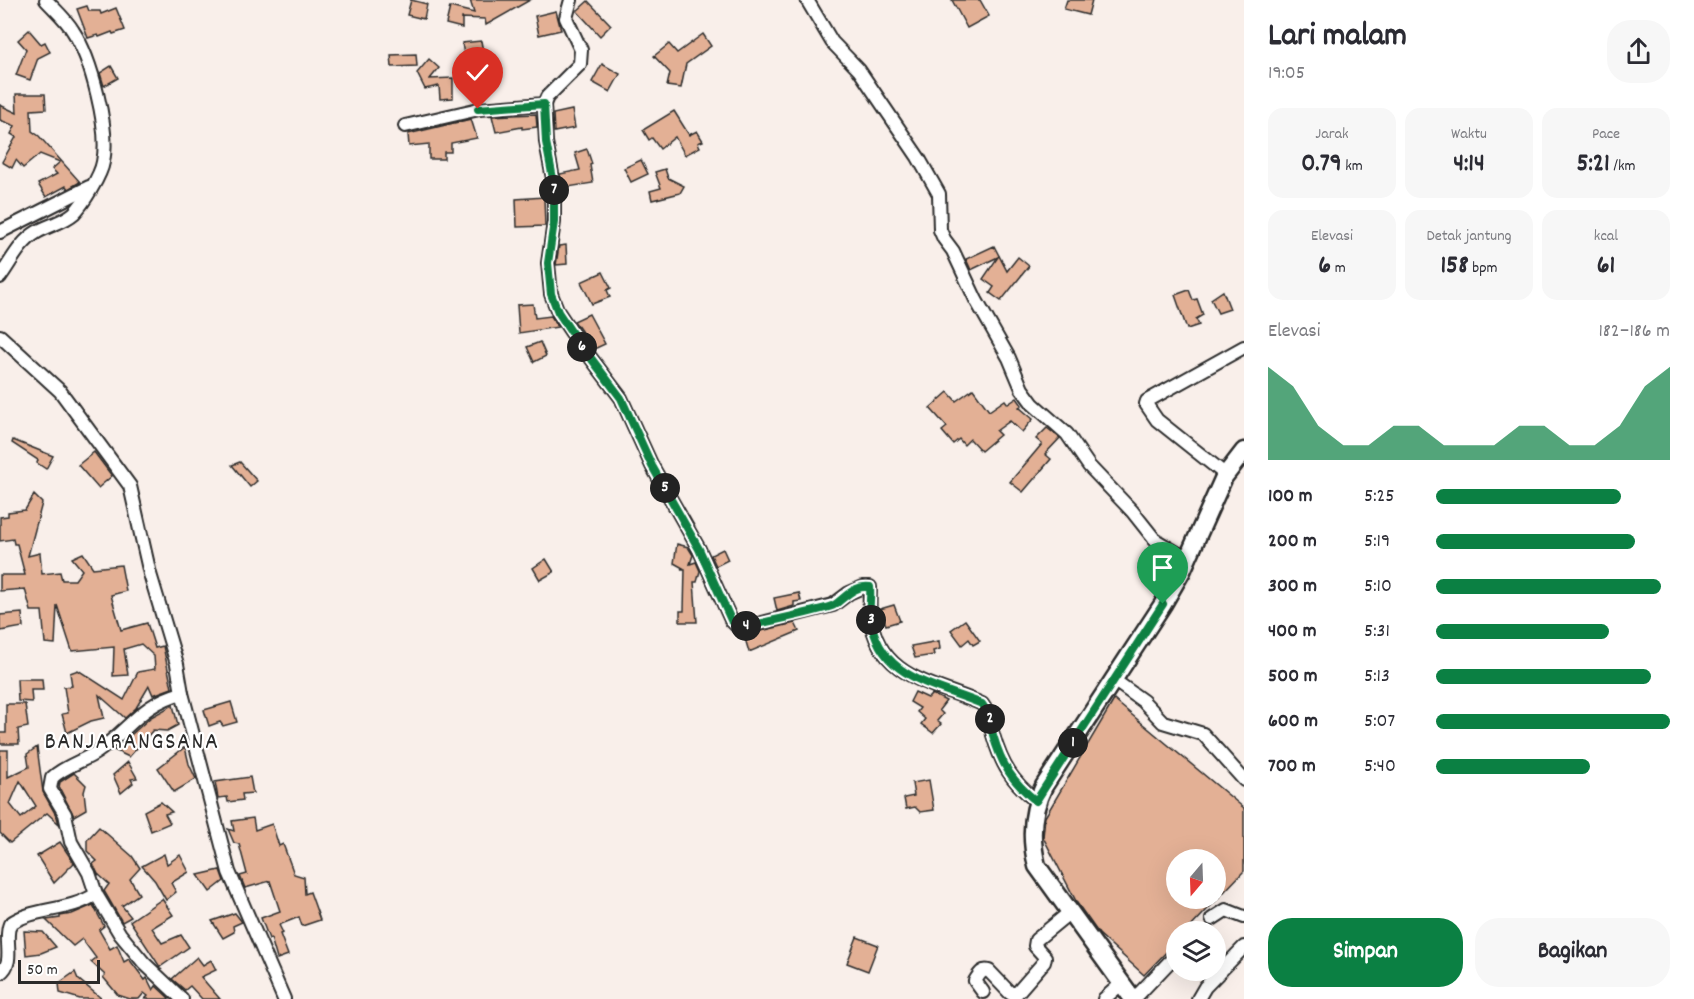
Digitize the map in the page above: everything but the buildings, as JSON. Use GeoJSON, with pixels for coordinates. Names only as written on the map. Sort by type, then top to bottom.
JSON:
{"type":"FeatureCollection","features":[{"type":"Feature","properties":{"kind":"street"},"geometry":{"type":"LineString","coordinates":[[0,277],[22,244],[37,232],[73,214],[93,185],[102,166],[104,154],[101,115],[90,64],[73,29],[46,0]]}},
{"type":"Feature","properties":{"kind":"street"},"geometry":{"type":"LineString","coordinates":[[571,0],[566,18],[581,50],[580,64],[547,97],[544,104],[546,142],[554,184],[554,222],[548,263],[551,294],[562,319],[621,398],[652,466],[699,549],[731,620],[738,627],[750,626],[833,605],[863,586],[870,587],[872,626],[884,651],[908,676],[982,704],[990,720],[1003,764],[1016,784],[1036,801]]}},
{"type":"Feature","properties":{"kind":"street"},"geometry":{"type":"LineString","coordinates":[[807,0],[832,42],[859,70],[928,175],[941,202],[940,230],[1009,358],[1022,389],[1033,404],[1067,434],[1089,466],[1132,511],[1155,540],[1186,559]]}},
{"type":"Feature","properties":{"kind":"street"},"geometry":{"type":"LineString","coordinates":[[405,126],[478,109],[544,104]]}},
{"type":"Feature","properties":{"kind":"street"},"geometry":{"type":"LineString","coordinates":[[0,232],[93,185]]}},
{"type":"Feature","properties":{"kind":"street"},"geometry":{"type":"LineString","coordinates":[[0,336],[60,391],[130,486],[150,574],[177,664],[182,693],[229,872],[284,999]]}},
{"type":"Feature","properties":{"kind":"street"},"geometry":{"type":"LineString","coordinates":[[1226,475],[1157,420],[1146,404],[1147,401],[1244,347]]}},
{"type":"Feature","properties":{"kind":"street"},"geometry":{"type":"LineString","coordinates":[[1166,965],[1134,999],[1037,866],[1033,850],[1033,820],[1036,801],[1163,604],[1226,475],[1244,451]]}},
{"type":"Feature","properties":{"kind":"street"},"geometry":{"type":"LineString","coordinates":[[1115,681],[1143,701],[1163,722],[1203,734],[1244,780]]}},
{"type":"Feature","properties":{"kind":"street"},"geometry":{"type":"LineString","coordinates":[[182,693],[150,705],[98,751],[56,775],[50,782],[50,789],[67,820],[71,842],[89,873],[96,894],[120,934],[144,963],[182,999]]}},
{"type":"Feature","properties":{"kind":"street"},"geometry":{"type":"LineString","coordinates":[[0,973],[8,961],[8,929],[15,921],[84,902],[96,894]]}},
{"type":"Feature","properties":{"kind":"street"},"geometry":{"type":"LineString","coordinates":[[1212,919],[1226,910],[1244,917]]}},
{"type":"Feature","properties":{"kind":"street"},"geometry":{"type":"LineString","coordinates":[[983,992],[975,981],[981,972],[987,970],[1010,993],[1017,993],[1044,962],[1044,957],[1036,948],[1035,942],[1070,912]]}},
{"type":"Feature","properties":{"kind":"street"},"geometry":{"type":"LineString","coordinates":[[1198,999],[1205,987],[1244,947]]}},
{"type":"Feature","properties":{"kind":"street"},"geometry":{"type":"LineString","coordinates":[[1104,999],[1121,984]]}},
{"type":"Feature","properties":{"kind":"district","name":"BANJARANGSANA"},"geometry":{"type":"Point","coordinates":[132,740]}},
{"type":"Feature","properties":{"kind":"route"},"geometry":{"type":"LineString","coordinates":[[478,109],[544,104],[546,142],[554,184],[554,222],[548,263],[551,294],[558,312],[572,333],[621,398],[652,466],[699,549],[731,620],[738,627],[833,605],[863,586],[870,587],[872,626],[884,651],[908,676],[982,704],[990,720],[1003,764],[1016,784],[1036,801],[1163,604]]}}]}
